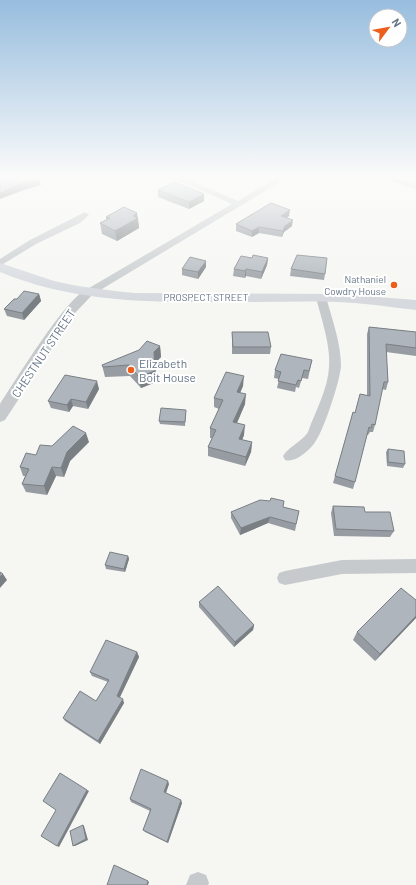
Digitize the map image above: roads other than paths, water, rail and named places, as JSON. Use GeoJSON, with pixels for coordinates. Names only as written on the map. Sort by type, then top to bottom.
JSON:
{"type":"FeatureCollection","features":[{"type":"Feature","properties":{"kind":"main road","name":"PROSPECT STREET"},"geometry":{"type":"LineString","coordinates":[[0,267],[45,284],[88,293],[134,296],[351,298],[416,305]]}},
{"type":"Feature","properties":{"kind":"street"},"geometry":{"type":"LineString","coordinates":[[0,263],[33,242],[82,217]]}},
{"type":"Feature","properties":{"kind":"street"},"geometry":{"type":"LineString","coordinates":[[88,293],[216,217]]}},
{"type":"Feature","properties":{"kind":"street","name":"CHESTNUT STREET"},"geometry":{"type":"LineString","coordinates":[[0,416],[70,310],[88,293]]}},
{"type":"Feature","properties":{"kind":"street"},"geometry":{"type":"LineString","coordinates":[[290,456],[309,441],[314,433],[334,374],[336,363],[321,297]]}},
{"type":"Feature","properties":{"kind":"street"},"geometry":{"type":"LineString","coordinates":[[284,578],[342,567],[416,566]]}},
{"type":"Feature","properties":{"kind":"place","name":"Nathaniel Cowdry House"},"geometry":{"type":"Point","coordinates":[394,285]}},
{"type":"Feature","properties":{"kind":"place","name":"Elizabeth Boit House"},"geometry":{"type":"Point","coordinates":[131,370]}}]}
